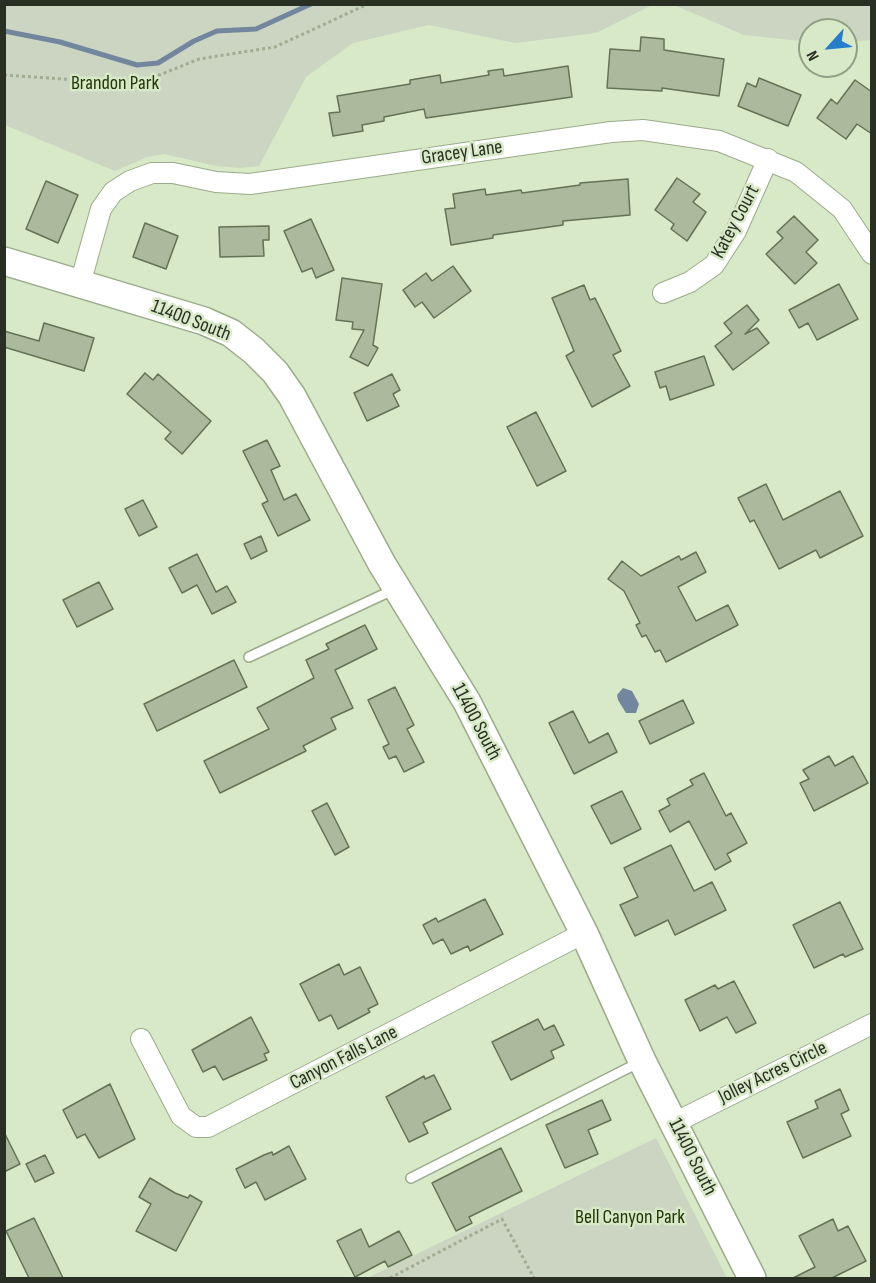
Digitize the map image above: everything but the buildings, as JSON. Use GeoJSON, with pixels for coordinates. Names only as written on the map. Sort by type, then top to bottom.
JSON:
{"type":"FeatureCollection","features":[{"type":"Feature","properties":{"kind":"street","name":"Gracey Lane"},"geometry":{"type":"LineString","coordinates":[[80,284],[101,209],[113,192],[130,181],[152,173],[173,173],[216,182],[250,184],[611,132],[644,130],[719,141],[796,172],[842,209],[872,254]]}},
{"type":"Feature","properties":{"kind":"street","name":"Katey Court"},"geometry":{"type":"LineString","coordinates":[[663,293],[690,282],[714,265],[736,231],[768,159]]}},
{"type":"Feature","properties":{"kind":"street","name":"11400 South"},"geometry":{"type":"LineString","coordinates":[[4,261],[204,321],[231,333],[275,372],[292,396],[397,588],[467,702],[584,933],[642,1061],[752,1278]]}},
{"type":"Feature","properties":{"kind":"street","name":"Canyon Falls Lane"},"geometry":{"type":"LineString","coordinates":[[141,1039],[181,1116],[190,1124],[208,1127],[584,933]]}},
{"type":"Feature","properties":{"kind":"street","name":"Jolley Acres Circle"},"geometry":{"type":"LineString","coordinates":[[675,1123],[872,1024]]}},
{"type":"Feature","properties":{"kind":"lane"},"geometry":{"type":"LineString","coordinates":[[249,657],[397,588]]}},
{"type":"Feature","properties":{"kind":"lane"},"geometry":{"type":"LineString","coordinates":[[411,1178],[642,1061]]}},
{"type":"Feature","properties":{"kind":"path"},"geometry":{"type":"LineString","coordinates":[[4,75],[137,84],[199,59],[274,47],[368,4]]}},
{"type":"Feature","properties":{"kind":"path"},"geometry":{"type":"LineString","coordinates":[[390,1278],[502,1218],[534,1278]]}},
{"type":"Feature","properties":{"kind":"green space","name":"Brandon Park"},"geometry":{"type":"Polygon","coordinates":[[[4,5],[652,5],[596,33],[515,43],[429,25],[353,43],[306,77],[259,166],[240,168],[216,166],[164,154],[147,157],[115,171],[5,125],[4,5]]]}},
{"type":"Feature","properties":{"kind":"green space"},"geometry":{"type":"Polygon","coordinates":[[[674,5],[871,5],[871,40],[858,41],[858,18],[798,18],[798,41],[744,35],[674,5]]]}},
{"type":"Feature","properties":{"kind":"green space","name":"Bell Canyon Park"},"geometry":{"type":"Polygon","coordinates":[[[656,1138],[727,1278],[367,1278],[656,1138]]]}},
{"type":"Feature","properties":{"kind":"water"},"geometry":{"type":"Polygon","coordinates":[[[623,688],[632,691],[639,704],[636,713],[626,713],[618,700],[617,695],[623,688]]]}},
{"type":"Feature","properties":{"kind":"waterway"},"geometry":{"type":"LineString","coordinates":[[4,31],[60,42],[137,65],[158,63],[194,41],[217,31],[256,29],[311,4]]}}]}
